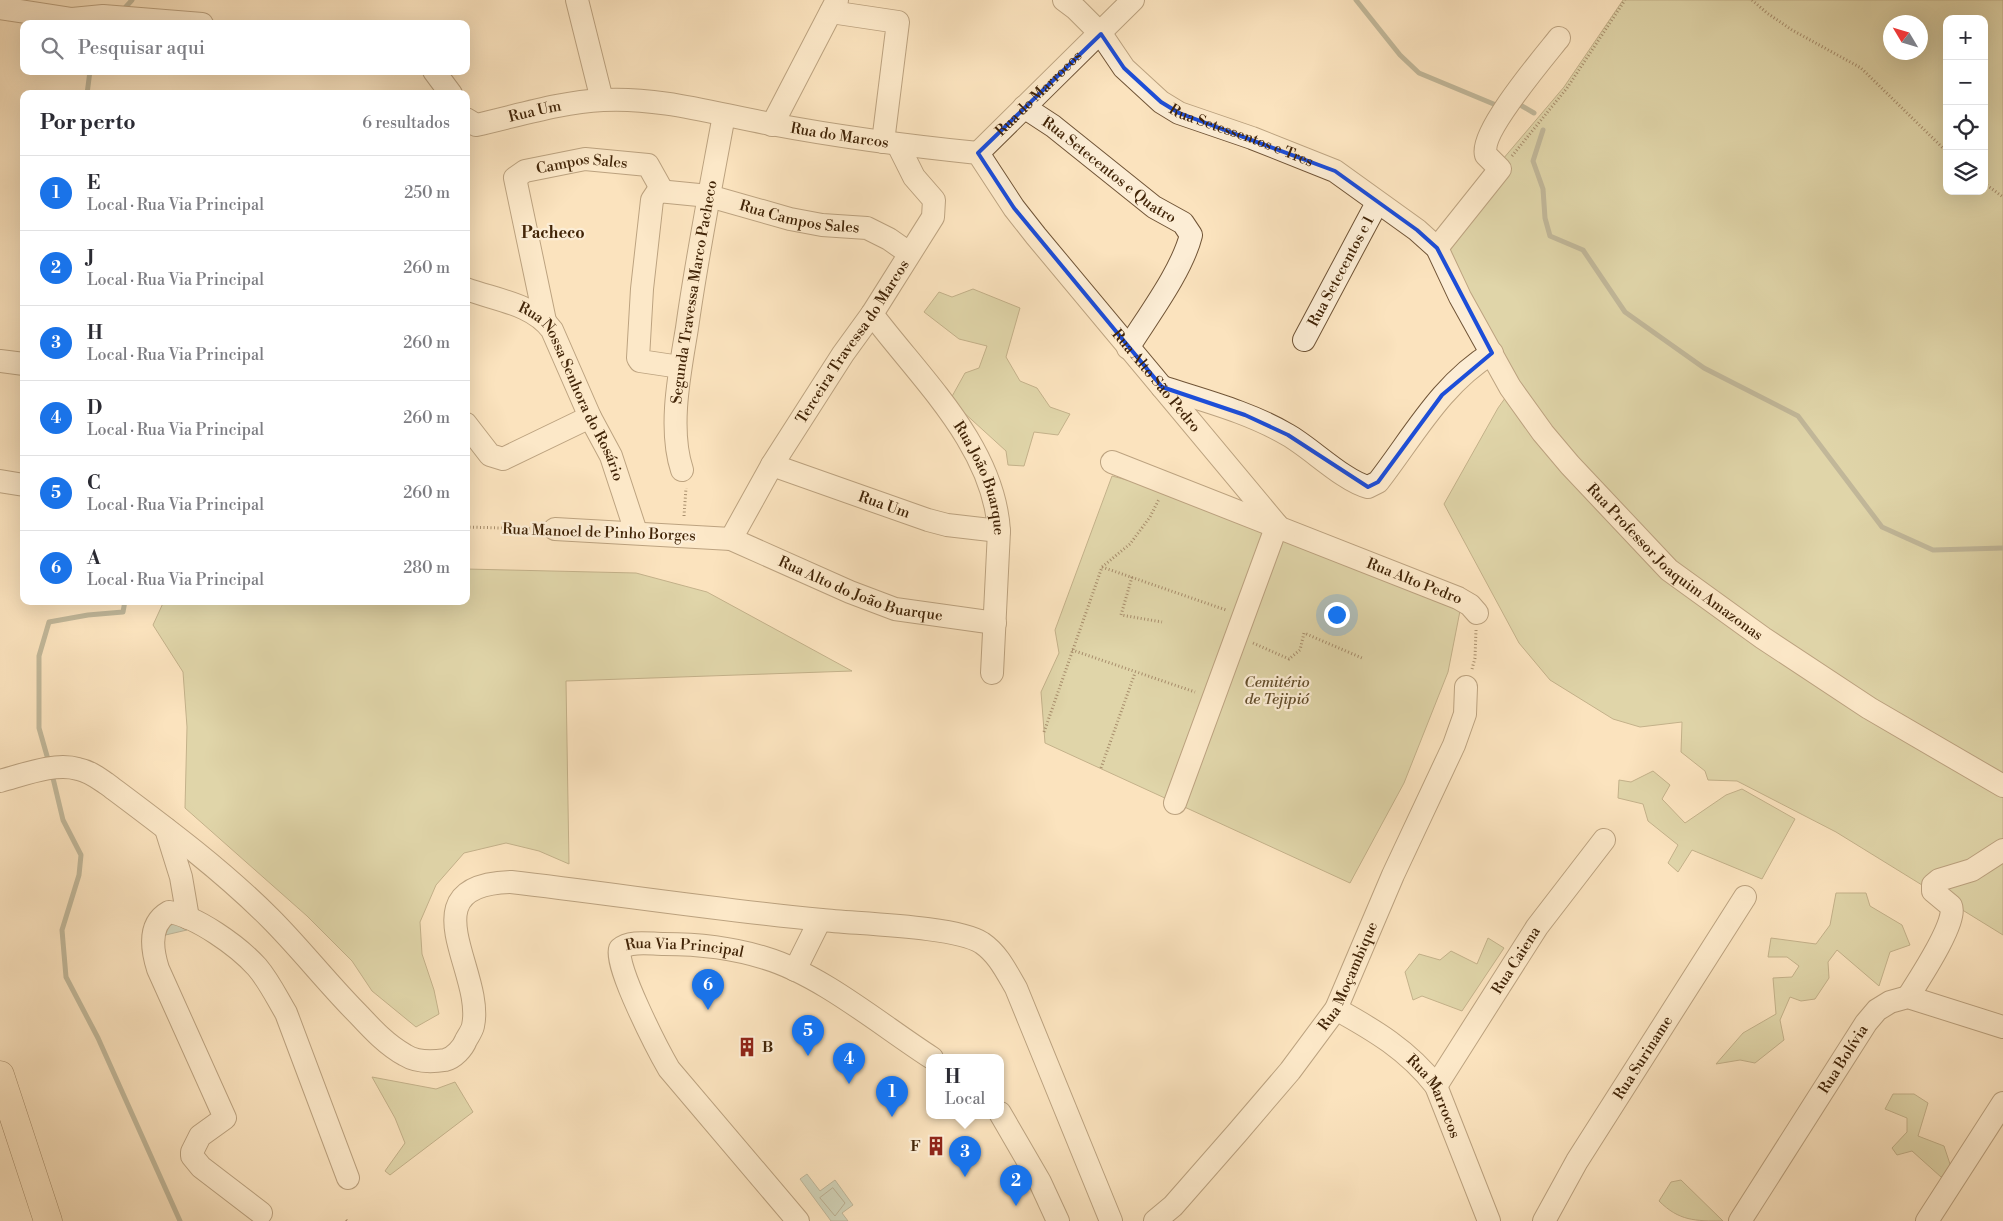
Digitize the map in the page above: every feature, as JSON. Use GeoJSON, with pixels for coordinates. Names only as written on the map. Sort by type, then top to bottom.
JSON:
{"type":"FeatureCollection","features":[{"type":"Feature","properties":{"kind":"main road"},"geometry":{"type":"LineString","coordinates":[[0,1075],[48,1221]]}},
{"type":"Feature","properties":{"kind":"street"},"geometry":{"type":"LineString","coordinates":[[576,0],[602,100]]}},
{"type":"Feature","properties":{"kind":"street","name":"Rua Setessentos e Tres"},"geometry":{"type":"LineString","coordinates":[[1064,0],[1101,34],[1124,68],[1161,102],[1179,113],[1252,138],[1336,172],[1417,230],[1437,248]]}},
{"type":"Feature","properties":{"kind":"street","name":"Rua do Marrocos"},"geometry":{"type":"LineString","coordinates":[[978,152],[1134,0]]}},
{"type":"Feature","properties":{"kind":"street"},"geometry":{"type":"LineString","coordinates":[[772,125],[834,6],[898,22],[891,144]]}},
{"type":"Feature","properties":{"kind":"street"},"geometry":{"type":"LineString","coordinates":[[0,8],[72,19],[103,16],[159,20]]}},
{"type":"Feature","properties":{"kind":"street"},"geometry":{"type":"LineString","coordinates":[[1437,248],[1500,169],[1486,155],[1486,142],[1514,96],[1559,38]]}},
{"type":"Feature","properties":{"kind":"street"},"geometry":{"type":"LineString","coordinates":[[437,75],[448,90]]}},
{"type":"Feature","properties":{"kind":"street","name":"Rua do Marcos"},"geometry":{"type":"LineString","coordinates":[[602,100],[637,101],[681,106],[772,125],[891,144],[978,152]]}},
{"type":"Feature","properties":{"kind":"street","name":"Rua Um"},"geometry":{"type":"LineString","coordinates":[[470,125],[602,100]]}},
{"type":"Feature","properties":{"kind":"street","name":"Rua Setecentos e Quatro"},"geometry":{"type":"LineString","coordinates":[[1024,107],[1053,126],[1147,202],[1183,223],[1191,235],[1184,254],[1164,291],[1128,348]]}},
{"type":"Feature","properties":{"kind":"street","name":"Segunda Travessa Marco Pacheco"},"geometry":{"type":"LineString","coordinates":[[682,470],[676,447],[680,367],[695,264],[724,115]]}},
{"type":"Feature","properties":{"kind":"street","name":"Terceira Travessa do Marcos"},"geometry":{"type":"LineString","coordinates":[[731,539],[748,505],[772,465],[843,354],[872,314],[933,217],[935,204],[891,144]]}},
{"type":"Feature","properties":{"kind":"street","name":"Rua Alto São Pedro"},"geometry":{"type":"LineString","coordinates":[[978,152],[1014,208],[1036,236],[1277,525]]}},
{"type":"Feature","properties":{"kind":"street","name":"Campos Sales"},"geometry":{"type":"LineString","coordinates":[[545,321],[515,178],[525,171],[585,159],[648,165],[659,192]]}},
{"type":"Feature","properties":{"kind":"street"},"geometry":{"type":"LineString","coordinates":[[659,192],[652,200],[642,290],[638,358],[647,364],[680,367]]}},
{"type":"Feature","properties":{"kind":"street","name":"Rua Campos Sales"},"geometry":{"type":"LineString","coordinates":[[659,192],[709,196],[790,219],[822,225],[867,228],[889,239],[909,253]]}},
{"type":"Feature","properties":{"kind":"street","name":"Rua Setecentos e 1"},"geometry":{"type":"LineString","coordinates":[[1304,340],[1377,202]]}},
{"type":"Feature","properties":{"kind":"street","name":"Rua Professor Joaquim Amazonas"},"geometry":{"type":"LineString","coordinates":[[1437,248],[1460,297],[1510,388],[1543,433],[1570,465],[1669,570],[1763,638],[1869,708],[2003,786]]}},
{"type":"Feature","properties":{"kind":"street","name":"Rua Nossa Senhora do Rosário"},"geometry":{"type":"LineString","coordinates":[[470,290],[526,309],[545,321],[552,330],[590,417],[610,456],[636,532]]}},
{"type":"Feature","properties":{"kind":"street","name":"Rua João Buarque"},"geometry":{"type":"LineString","coordinates":[[872,314],[940,399],[966,436],[984,468],[998,518],[999,531],[992,673]]}},
{"type":"Feature","properties":{"kind":"street"},"geometry":{"type":"LineString","coordinates":[[1162,387],[1265,423],[1302,444],[1356,483],[1368,488],[1378,482],[1442,395],[1460,376],[1492,353]]}},
{"type":"Feature","properties":{"kind":"street"},"geometry":{"type":"LineString","coordinates":[[0,361],[20,364]]}},
{"type":"Feature","properties":{"kind":"street"},"geometry":{"type":"LineString","coordinates":[[470,429],[490,455],[503,459],[590,417]]}},
{"type":"Feature","properties":{"kind":"street"},"geometry":{"type":"LineString","coordinates":[[1112,462],[1277,525],[1175,803]]}},
{"type":"Feature","properties":{"kind":"street","name":"Rua Um"},"geometry":{"type":"LineString","coordinates":[[772,465],[947,525],[999,531]]}},
{"type":"Feature","properties":{"kind":"street"},"geometry":{"type":"LineString","coordinates":[[0,480],[20,484]]}},
{"type":"Feature","properties":{"kind":"street","name":"Rua Alto Pedro"},"geometry":{"type":"LineString","coordinates":[[1277,525],[1458,598],[1477,612]]}},
{"type":"Feature","properties":{"kind":"street","name":"Rua Manoel de Pinho Borges"},"geometry":{"type":"LineString","coordinates":[[555,530],[681,534],[731,539]]}},
{"type":"Feature","properties":{"kind":"street","name":"Rua Alto do João Buarque"},"geometry":{"type":"LineString","coordinates":[[731,539],[850,592],[895,609],[995,623]]}},
{"type":"Feature","properties":{"kind":"street","name":"Rua Moçambique"},"geometry":{"type":"LineString","coordinates":[[1155,1221],[1173,1206],[1238,1133],[1290,1071],[1336,1008],[1389,884],[1454,746],[1465,714],[1466,687]]}},
{"type":"Feature","properties":{"kind":"street"},"geometry":{"type":"LineString","coordinates":[[0,781],[62,767],[77,768],[89,772],[217,868],[270,918],[322,978],[383,1040],[406,1056],[428,1062],[448,1059],[463,1047],[473,1026],[473,1004],[457,938],[455,916],[460,899],[472,888],[490,883],[511,882],[820,920],[958,934],[981,943],[1000,961],[1016,988],[1111,1221]]}},
{"type":"Feature","properties":{"kind":"street"},"geometry":{"type":"LineString","coordinates":[[166,829],[181,877],[188,918]]}},
{"type":"Feature","properties":{"kind":"street","name":"Rua Caiena"},"geometry":{"type":"LineString","coordinates":[[1436,1086],[1537,927],[1604,840]]}},
{"type":"Feature","properties":{"kind":"street"},"geometry":{"type":"LineString","coordinates":[[2003,850],[1972,870],[1939,880],[1933,885],[1933,891],[1950,906],[1952,915],[1926,969],[1908,997],[2003,1027]]}},
{"type":"Feature","properties":{"kind":"street","name":"Rua Suriname"},"geometry":{"type":"LineString","coordinates":[[1544,1221],[1578,1161],[1745,897]]}},
{"type":"Feature","properties":{"kind":"street"},"geometry":{"type":"LineString","coordinates":[[261,1213],[201,1168],[192,1156],[200,1136],[225,1118],[212,1071],[158,969],[154,955],[152,938],[162,915],[168,912],[188,918],[232,945],[256,967],[273,990],[286,1014],[306,1090],[348,1178]]}},
{"type":"Feature","properties":{"kind":"street"},"geometry":{"type":"LineString","coordinates":[[799,961],[820,920]]}},
{"type":"Feature","properties":{"kind":"street","name":"Rua Via Principal"},"geometry":{"type":"LineString","coordinates":[[798,1221],[669,1068],[653,1041],[622,970],[618,955],[624,946],[631,944],[682,944],[728,949],[766,958],[799,961],[835,994],[926,1054]]}},
{"type":"Feature","properties":{"kind":"street","name":"Rua Bolívia"},"geometry":{"type":"LineString","coordinates":[[1740,1221],[1866,1023],[1877,1010],[1890,1002],[1908,997]]}},
{"type":"Feature","properties":{"kind":"street","name":"Rua Marrocos"},"geometry":{"type":"LineString","coordinates":[[1336,1008],[1382,1034],[1405,1051],[1436,1086],[1489,1221]]}},
{"type":"Feature","properties":{"kind":"street"},"geometry":{"type":"LineString","coordinates":[[1927,1221],[2003,1103]]}},
{"type":"Feature","properties":{"kind":"street"},"geometry":{"type":"LineString","coordinates":[[1003,1119],[1040,1182],[1058,1221]]}},
{"type":"Feature","properties":{"kind":"path"},"geometry":{"type":"LineString","coordinates":[[1500,169],[1567,88],[1625,0]]}},
{"type":"Feature","properties":{"kind":"path"},"geometry":{"type":"LineString","coordinates":[[1752,0],[1792,30],[1861,68],[1945,150]]}},
{"type":"Feature","properties":{"kind":"path"},"geometry":{"type":"LineString","coordinates":[[1988,186],[2003,197]]}},
{"type":"Feature","properties":{"kind":"path"},"geometry":{"type":"LineString","coordinates":[[681,534],[686,502],[686,485],[682,470]]}},
{"type":"Feature","properties":{"kind":"path"},"geometry":{"type":"LineString","coordinates":[[1044,732],[1102,566],[1130,544],[1150,517],[1161,497]]}},
{"type":"Feature","properties":{"kind":"path","name":"Rua Manoel de Pinho Borges"},"geometry":{"type":"LineString","coordinates":[[470,526],[555,530]]}},
{"type":"Feature","properties":{"kind":"path"},"geometry":{"type":"LineString","coordinates":[[1102,566],[1132,577],[1240,626],[1288,659],[1300,650],[1304,633],[1362,658]]}},
{"type":"Feature","properties":{"kind":"path"},"geometry":{"type":"LineString","coordinates":[[1132,577],[1121,614],[1162,622]]}},
{"type":"Feature","properties":{"kind":"path","name":"Rua Alto Pedro"},"geometry":{"type":"LineString","coordinates":[[1466,687],[1475,658],[1477,612]]}},
{"type":"Feature","properties":{"kind":"path"},"geometry":{"type":"LineString","coordinates":[[1072,650],[1135,673],[1215,698]]}},
{"type":"Feature","properties":{"kind":"path"},"geometry":{"type":"LineString","coordinates":[[1101,768],[1135,673]]}},
{"type":"Feature","properties":{"kind":"highlighted area"},"geometry":{"type":"Polygon","coordinates":[[[1101,34],[1124,68],[1161,102],[1179,113],[1335,171],[1417,230],[1437,248],[1492,353],[1442,395],[1378,482],[1368,487],[1288,435],[1245,415],[1162,387],[1014,208],[978,153],[1101,34]]]}},
{"type":"Feature","properties":{"kind":"green space"},"geometry":{"type":"Polygon","coordinates":[[[1623,0],[2003,0],[2003,935],[1836,832],[1737,781],[1708,780],[1705,771],[1681,752],[1682,722],[1640,727],[1613,719],[1550,680],[1519,643],[1444,504],[1498,408],[1513,387],[1436,238],[1564,87],[1623,0]]]}},
{"type":"Feature","properties":{"kind":"green space"},"geometry":{"type":"Polygon","coordinates":[[[973,289],[1020,308],[1006,357],[1020,381],[1037,388],[1050,407],[1070,414],[1058,435],[1034,432],[1024,466],[1008,465],[1006,451],[950,400],[965,373],[979,368],[987,346],[959,339],[924,312],[939,292],[952,297],[973,289]]]}},
{"type":"Feature","properties":{"kind":"green space","name":"Cemitério de Tejipió"},"geometry":{"type":"Polygon","coordinates":[[[1112,476],[1164,490],[1460,611],[1448,672],[1404,783],[1350,883],[1045,743],[1041,692],[1059,653],[1055,630],[1112,476]]]}},
{"type":"Feature","properties":{"kind":"green space"},"geometry":{"type":"Polygon","coordinates":[[[470,569],[636,573],[707,592],[852,671],[566,681],[569,864],[539,851],[506,843],[464,853],[436,885],[420,922],[422,954],[434,990],[439,1014],[416,1027],[372,991],[352,961],[307,916],[185,808],[187,727],[183,672],[153,625],[162,605],[470,605],[470,569]]]}},
{"type":"Feature","properties":{"kind":"green space"},"geometry":{"type":"Polygon","coordinates":[[[1653,771],[1670,785],[1662,799],[1685,823],[1726,795],[1742,789],[1795,819],[1762,879],[1692,850],[1678,872],[1668,863],[1678,845],[1648,821],[1643,804],[1618,798],[1619,780],[1631,782],[1653,771]]]}},
{"type":"Feature","properties":{"kind":"green space"},"geometry":{"type":"Polygon","coordinates":[[[1836,893],[1866,893],[1870,906],[1902,925],[1910,945],[1890,952],[1879,986],[1837,950],[1828,962],[1829,978],[1815,999],[1801,1001],[1790,997],[1780,1020],[1784,1040],[1755,1063],[1740,1060],[1716,1064],[1743,1033],[1776,1014],[1773,978],[1792,977],[1799,966],[1787,957],[1768,957],[1771,938],[1816,944],[1830,925],[1836,893]]]}},
{"type":"Feature","properties":{"kind":"green space"},"geometry":{"type":"Polygon","coordinates":[[[1488,938],[1504,948],[1462,1011],[1422,996],[1413,1000],[1405,972],[1419,954],[1440,960],[1451,951],[1477,964],[1488,938]]]}},
{"type":"Feature","properties":{"kind":"green space"},"geometry":{"type":"Polygon","coordinates":[[[372,1077],[436,1089],[455,1082],[473,1112],[390,1175],[385,1171],[405,1143],[395,1118],[372,1077]]]}},
{"type":"Feature","properties":{"kind":"green space"},"geometry":{"type":"Polygon","coordinates":[[[1893,1094],[1914,1094],[1928,1103],[1918,1136],[1944,1146],[1952,1170],[1941,1177],[1912,1151],[1897,1155],[1892,1148],[1907,1132],[1907,1118],[1885,1109],[1893,1094]]]}},
{"type":"Feature","properties":{"kind":"green space"},"geometry":{"type":"Polygon","coordinates":[[[1681,1180],[1723,1221],[1696,1220],[1681,1216],[1666,1208],[1659,1201],[1671,1182],[1681,1180]]]}},
{"type":"Feature","properties":{"kind":"water"},"geometry":{"type":"Polygon","coordinates":[[[165,918],[187,930],[157,937],[165,918]]]}},
{"type":"Feature","properties":{"kind":"water"},"geometry":{"type":"Polygon","coordinates":[[[807,1174],[820,1191],[835,1180],[853,1205],[842,1213],[848,1221],[831,1221],[800,1179],[807,1174]]]}},
{"type":"Feature","properties":{"kind":"waterway"},"geometry":{"type":"LineString","coordinates":[[123,10],[132,0]]}},
{"type":"Feature","properties":{"kind":"waterway"},"geometry":{"type":"LineString","coordinates":[[1356,0],[1400,55],[1419,73],[1496,105]]}},
{"type":"Feature","properties":{"kind":"waterway"},"geometry":{"type":"LineString","coordinates":[[88,90],[89,75]]}},
{"type":"Feature","properties":{"kind":"waterway"},"geometry":{"type":"LineString","coordinates":[[1522,106],[1534,113]]}},
{"type":"Feature","properties":{"kind":"waterway"},"geometry":{"type":"LineString","coordinates":[[1543,130],[1533,161],[1543,189],[1545,218],[1550,236],[1583,250],[1625,312],[1704,368],[1798,416],[1882,527],[1933,550],[2003,548]]}},
{"type":"Feature","properties":{"kind":"waterway"},"geometry":{"type":"LineString","coordinates":[[49,763],[39,728],[39,656],[49,622],[88,615],[123,612],[124,605]]}},
{"type":"Feature","properties":{"kind":"waterway"},"geometry":{"type":"LineString","coordinates":[[52,774],[63,820],[81,855],[79,875],[62,930],[66,977],[98,1038],[180,1221]]}},
{"type":"Feature","properties":{"kind":"place","name":"A"},"geometry":{"type":"Point","coordinates":[708,1010]}},
{"type":"Feature","properties":{"kind":"place","name":"B"},"geometry":{"type":"Point","coordinates":[747,1047]}},
{"type":"Feature","properties":{"kind":"place","name":"C"},"geometry":{"type":"Point","coordinates":[808,1056]}},
{"type":"Feature","properties":{"kind":"place","name":"D"},"geometry":{"type":"Point","coordinates":[849,1084]}},
{"type":"Feature","properties":{"kind":"place","name":"E"},"geometry":{"type":"Point","coordinates":[892,1117]}},
{"type":"Feature","properties":{"kind":"place","name":"F"},"geometry":{"type":"Point","coordinates":[936,1146]}},
{"type":"Feature","properties":{"kind":"place","name":"H"},"geometry":{"type":"Point","coordinates":[965,1177]}},
{"type":"Feature","properties":{"kind":"place","name":"J"},"geometry":{"type":"Point","coordinates":[1016,1206]}},
{"type":"Feature","properties":{"kind":"district","name":"Pacheco"},"geometry":{"type":"Point","coordinates":[553,232]}}]}
